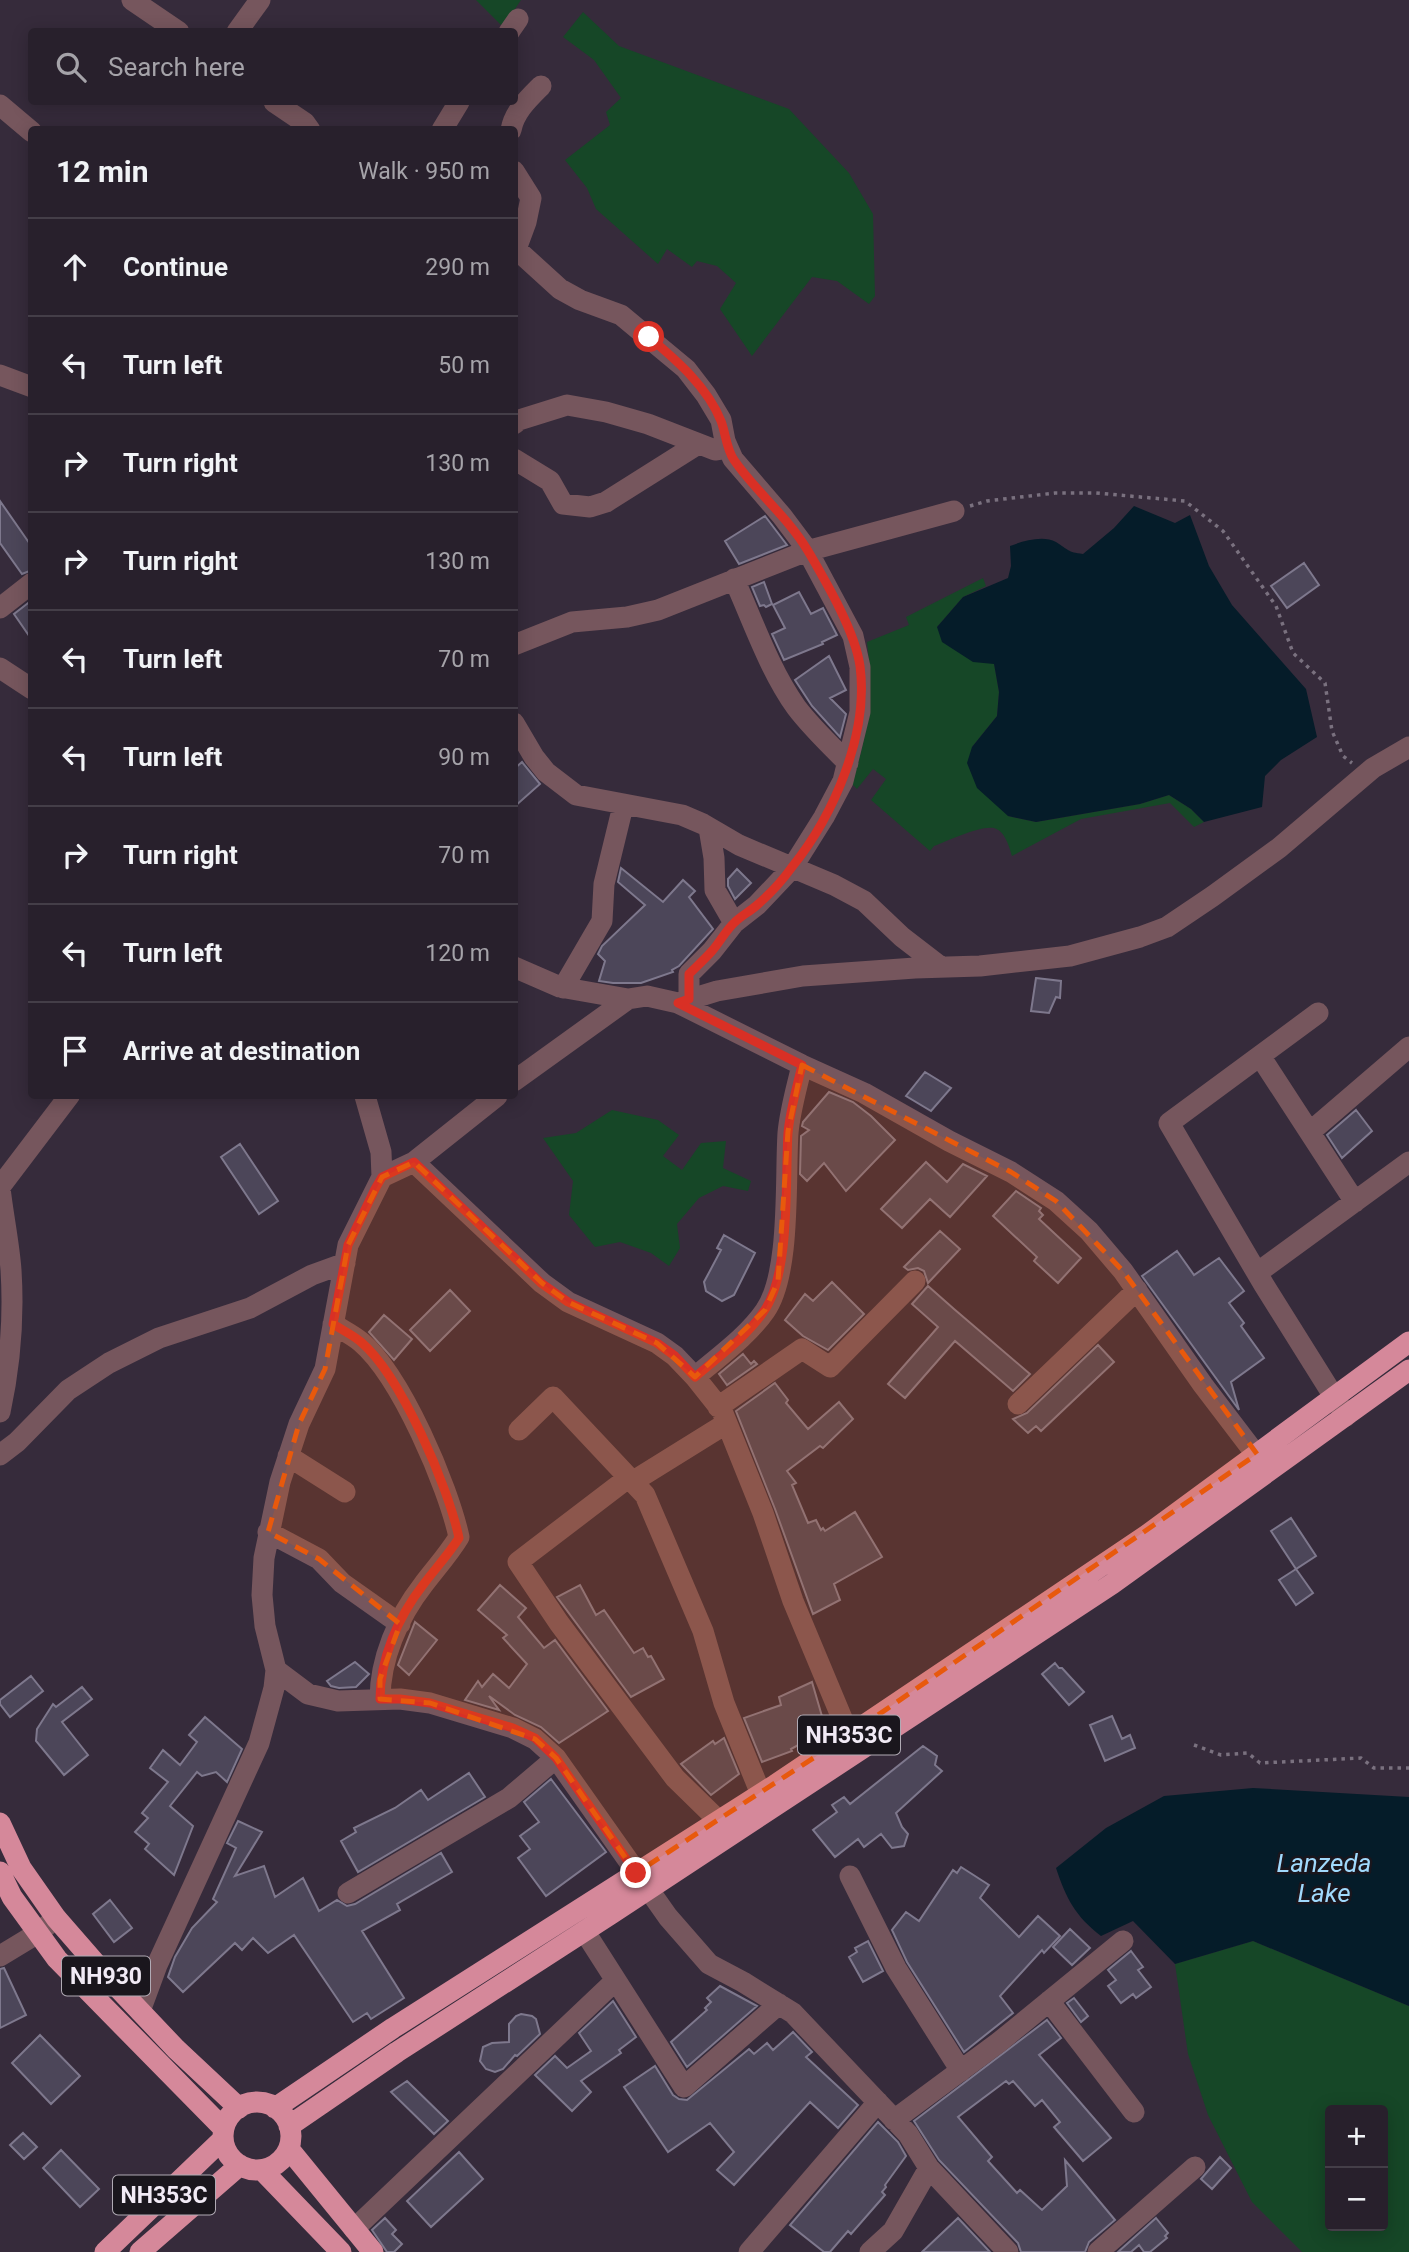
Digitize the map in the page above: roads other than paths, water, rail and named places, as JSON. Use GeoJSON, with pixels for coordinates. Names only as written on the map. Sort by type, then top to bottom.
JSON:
{"type":"FeatureCollection","features":[{"type":"Feature","properties":{"kind":"highway","name":"NH353C"},"geometry":{"type":"LineString","coordinates":[[275,2108],[393,2028],[643,1881],[1112,1584],[1263,1462],[1333,1398],[1409,1342]]}},
{"type":"Feature","properties":{"kind":"highway","name":"NH353C"},"geometry":{"type":"LineString","coordinates":[[289,2126],[397,2052],[585,1932],[643,1881],[719,1821],[765,1803],[849,1735],[1147,1535],[1263,1462],[1346,1416],[1409,1370]]}},
{"type":"Feature","properties":{"kind":"highway","name":"NH930"},"geometry":{"type":"LineString","coordinates":[[0,1822],[21,1868],[56,1918],[176,2049],[239,2108]]}},
{"type":"Feature","properties":{"kind":"highway","name":"NH930"},"geometry":{"type":"LineString","coordinates":[[0,1872],[12,1897],[57,1959],[223,2134],[226,2150],[240,2165]]}},
{"type":"Feature","properties":{"kind":"highway"},"geometry":{"type":"LineString","coordinates":[[223,2134],[228,2119],[239,2108],[253,2102],[265,2103],[284,2116],[291,2138],[289,2149],[282,2159],[262,2170],[250,2170],[240,2165]]}},
{"type":"Feature","properties":{"kind":"highway","name":"NH353C"},"geometry":{"type":"LineString","coordinates":[[106,2252],[223,2134]]}},
{"type":"Feature","properties":{"kind":"highway"},"geometry":{"type":"LineString","coordinates":[[289,2149],[373,2252]]}},
{"type":"Feature","properties":{"kind":"highway","name":"NH353C"},"geometry":{"type":"LineString","coordinates":[[140,2252],[240,2165]]}},
{"type":"Feature","properties":{"kind":"highway"},"geometry":{"type":"LineString","coordinates":[[262,2170],[341,2252]]}},
{"type":"Feature","properties":{"kind":"street"},"geometry":{"type":"LineString","coordinates":[[132,0],[173,28]]}},
{"type":"Feature","properties":{"kind":"street"},"geometry":{"type":"LineString","coordinates":[[240,28],[260,0]]}},
{"type":"Feature","properties":{"kind":"street"},"geometry":{"type":"LineString","coordinates":[[511,126],[523,104],[541,86]]}},
{"type":"Feature","properties":{"kind":"street"},"geometry":{"type":"LineString","coordinates":[[278,105],[307,126]]}},
{"type":"Feature","properties":{"kind":"street"},"geometry":{"type":"LineString","coordinates":[[444,126],[457,105]]}},
{"type":"Feature","properties":{"kind":"street"},"geometry":{"type":"LineString","coordinates":[[0,106],[28,129]]}},
{"type":"Feature","properties":{"kind":"street"},"geometry":{"type":"LineString","coordinates":[[518,177],[531,198],[518,244]]}},
{"type":"Feature","properties":{"kind":"street"},"geometry":{"type":"LineString","coordinates":[[518,251],[560,289],[580,300],[621,315],[686,369],[721,421],[733,459],[782,516],[807,551],[853,636],[860,667],[860,712],[843,781],[831,805],[792,867],[757,905],[734,923],[689,974],[683,1001]]}},
{"type":"Feature","properties":{"kind":"street"},"geometry":{"type":"LineString","coordinates":[[0,375],[28,386]]}},
{"type":"Feature","properties":{"kind":"street"},"geometry":{"type":"LineString","coordinates":[[518,421],[567,405],[648,424],[715,450],[728,448]]}},
{"type":"Feature","properties":{"kind":"street"},"geometry":{"type":"LineString","coordinates":[[518,461],[550,481],[563,504],[590,507],[606,502],[698,444]]}},
{"type":"Feature","properties":{"kind":"street"},"geometry":{"type":"LineString","coordinates":[[518,643],[572,622],[627,617],[658,610],[807,551],[954,511]]}},
{"type":"Feature","properties":{"kind":"street"},"geometry":{"type":"LineString","coordinates":[[734,579],[771,664],[795,705],[816,732],[848,763]]}},
{"type":"Feature","properties":{"kind":"street"},"geometry":{"type":"LineString","coordinates":[[0,608],[28,586]]}},
{"type":"Feature","properties":{"kind":"street"},"geometry":{"type":"LineString","coordinates":[[0,668],[28,686]]}},
{"type":"Feature","properties":{"kind":"street"},"geometry":{"type":"LineString","coordinates":[[518,730],[534,757],[560,785],[576,795],[682,816],[739,845],[792,867],[864,901],[902,937],[941,967]]}},
{"type":"Feature","properties":{"kind":"street"},"geometry":{"type":"LineString","coordinates":[[683,1001],[717,991],[803,976],[980,966],[1070,956],[1121,944],[1167,927],[1279,848],[1366,774],[1409,747]]}},
{"type":"Feature","properties":{"kind":"street"},"geometry":{"type":"LineString","coordinates":[[562,988],[602,921],[604,884],[623,806]]}},
{"type":"Feature","properties":{"kind":"street"},"geometry":{"type":"LineString","coordinates":[[709,828],[715,890],[734,923]]}},
{"type":"Feature","properties":{"kind":"street"},"geometry":{"type":"LineString","coordinates":[[518,969],[562,988],[628,999],[647,996],[683,1001],[802,1065],[864,1093],[1011,1172],[1056,1201],[1089,1231],[1137,1290],[1203,1385],[1263,1462]]}},
{"type":"Feature","properties":{"kind":"street"},"geometry":{"type":"LineString","coordinates":[[518,1078],[628,999]]}},
{"type":"Feature","properties":{"kind":"street"},"geometry":{"type":"LineString","coordinates":[[1318,1013],[1169,1123],[1257,1273],[1346,1416]]}},
{"type":"Feature","properties":{"kind":"street"},"geometry":{"type":"LineString","coordinates":[[1310,1132],[1409,1047]]}},
{"type":"Feature","properties":{"kind":"street"},"geometry":{"type":"LineString","coordinates":[[1260,1056],[1355,1202]]}},
{"type":"Feature","properties":{"kind":"street"},"geometry":{"type":"LineString","coordinates":[[695,1377],[744,1334],[765,1310],[778,1281],[787,1180],[788,1131],[802,1065]]}},
{"type":"Feature","properties":{"kind":"street"},"geometry":{"type":"LineString","coordinates":[[0,1412],[12,1318],[10,1269],[0,1187],[67,1099]]}},
{"type":"Feature","properties":{"kind":"street"},"geometry":{"type":"LineString","coordinates":[[140,2011],[157,1965],[259,1742],[274,1688],[276,1670],[265,1626],[262,1595],[268,1532],[299,1424],[325,1368],[348,1245],[382,1177],[381,1152],[366,1099]]}},
{"type":"Feature","properties":{"kind":"street"},"geometry":{"type":"LineString","coordinates":[[382,1177],[414,1162],[493,1099]]}},
{"type":"Feature","properties":{"kind":"street"},"geometry":{"type":"LineString","coordinates":[[414,1162],[541,1283],[568,1302],[657,1343],[675,1356],[695,1377],[723,1415],[763,1513],[793,1601],[849,1735]]}},
{"type":"Feature","properties":{"kind":"street"},"geometry":{"type":"LineString","coordinates":[[1257,1273],[1409,1162]]}},
{"type":"Feature","properties":{"kind":"street"},"geometry":{"type":"LineString","coordinates":[[0,1455],[17,1442],[68,1390],[109,1363],[159,1338],[250,1308],[312,1275],[345,1263]]}},
{"type":"Feature","properties":{"kind":"street"},"geometry":{"type":"LineString","coordinates":[[719,1821],[675,1777],[559,1623],[518,1562],[723,1415],[802,1349],[830,1367],[915,1281]]}},
{"type":"Feature","properties":{"kind":"street"},"geometry":{"type":"LineString","coordinates":[[1018,1404],[1137,1290]]}},
{"type":"Feature","properties":{"kind":"street"},"geometry":{"type":"LineString","coordinates":[[333,1324],[361,1342],[398,1390],[428,1450],[455,1518],[459,1538],[417,1594],[400,1624],[387,1653],[380,1679],[380,1699]]}},
{"type":"Feature","properties":{"kind":"street"},"geometry":{"type":"LineString","coordinates":[[519,1430],[554,1397],[645,1494],[703,1631],[724,1703],[765,1803]]}},
{"type":"Feature","properties":{"kind":"street"},"geometry":{"type":"LineString","coordinates":[[288,1456],[345,1492]]}},
{"type":"Feature","properties":{"kind":"street"},"geometry":{"type":"LineString","coordinates":[[268,1532],[319,1559],[342,1583],[400,1624]]}},
{"type":"Feature","properties":{"kind":"street"},"geometry":{"type":"LineString","coordinates":[[276,1670],[308,1694],[338,1701],[400,1699],[430,1703],[513,1728],[535,1738],[556,1758],[668,1917],[709,1965],[743,1982],[793,2013],[908,2134],[929,2168],[1008,2252]]}},
{"type":"Feature","properties":{"kind":"street"},"geometry":{"type":"LineString","coordinates":[[348,1894],[509,1798],[556,1758]]}},
{"type":"Feature","properties":{"kind":"street"},"geometry":{"type":"LineString","coordinates":[[850,1876],[896,1968],[961,2071]]}},
{"type":"Feature","properties":{"kind":"street"},"geometry":{"type":"LineString","coordinates":[[0,1956],[38,1933],[56,1918]]}},
{"type":"Feature","properties":{"kind":"street"},"geometry":{"type":"LineString","coordinates":[[585,1932],[684,2087],[779,2004]]}},
{"type":"Feature","properties":{"kind":"street"},"geometry":{"type":"LineString","coordinates":[[894,2120],[961,2071],[1123,1941]]}},
{"type":"Feature","properties":{"kind":"street"},"geometry":{"type":"LineString","coordinates":[[354,2229],[615,1981]]}},
{"type":"Feature","properties":{"kind":"street"},"geometry":{"type":"LineString","coordinates":[[1049,2001],[1135,2112]]}},
{"type":"Feature","properties":{"kind":"street"},"geometry":{"type":"LineString","coordinates":[[749,2252],[878,2102]]}},
{"type":"Feature","properties":{"kind":"street"},"geometry":{"type":"LineString","coordinates":[[1098,2252],[1195,2167]]}},
{"type":"Feature","properties":{"kind":"street"},"geometry":{"type":"LineString","coordinates":[[870,2252],[894,2231],[929,2168]]}},
{"type":"Feature","properties":{"kind":"water"},"geometry":{"type":"Polygon","coordinates":[[[1134,506],[1175,523],[1190,515],[1209,566],[1232,605],[1306,689],[1317,737],[1281,760],[1265,776],[1262,807],[1204,822],[1191,809],[1169,795],[1140,804],[1036,822],[1008,816],[977,788],[967,763],[972,747],[997,716],[999,692],[994,664],[973,662],[942,642],[937,627],[963,597],[1008,578],[1011,566],[1010,546],[1045,539],[1083,554],[1114,528],[1134,506]]]}},
{"type":"Feature","properties":{"kind":"water","name":"Lanzeda Lake"},"geometry":{"type":"Polygon","coordinates":[[[1253,1788],[1409,1797],[1409,2006],[1253,1941],[1175,1964],[1133,1921],[1101,1936],[1072,1906],[1056,1868],[1106,1828],[1164,1796],[1253,1788]]]}}]}
